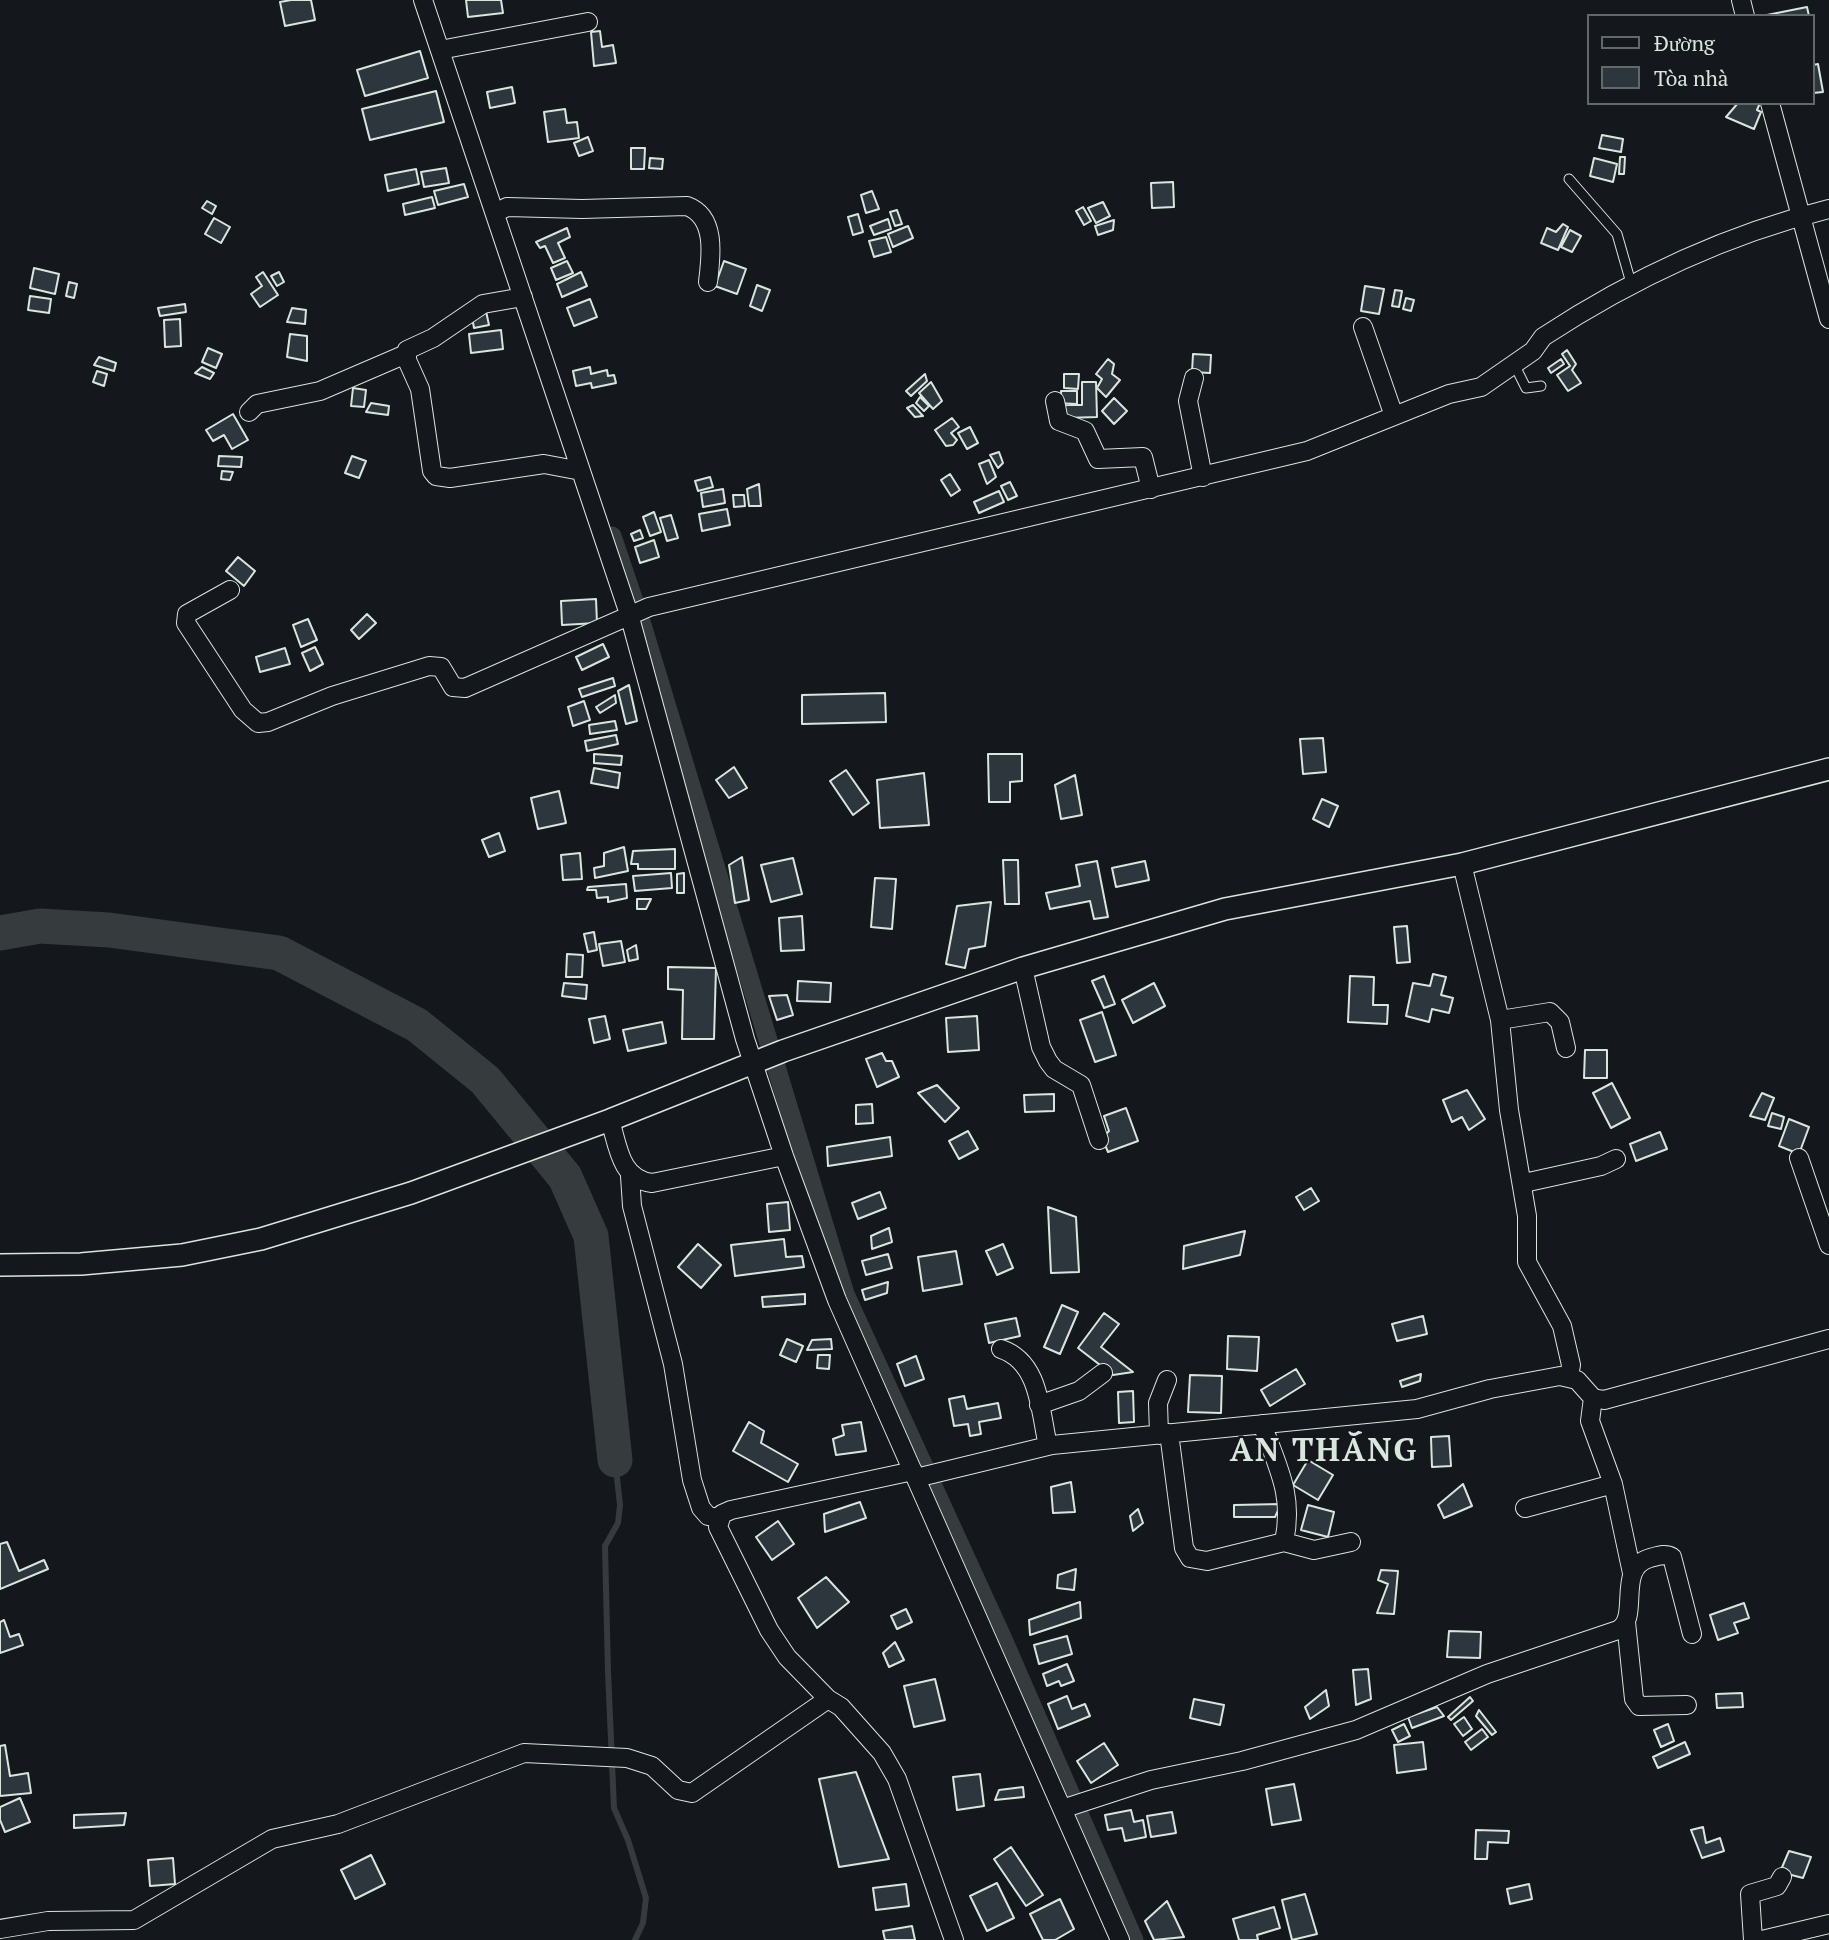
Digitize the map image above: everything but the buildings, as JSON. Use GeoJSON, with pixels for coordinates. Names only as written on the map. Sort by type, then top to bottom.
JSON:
{"type":"FeatureCollection","features":[{"type":"Feature","properties":{"kind":"street"},"geometry":{"type":"LineString","coordinates":[[424,0],[500,210],[523,297],[629,614],[755,1063],[785,1156],[837,1300],[1120,1940]]}},
{"type":"Feature","properties":{"kind":"street"},"geometry":{"type":"LineString","coordinates":[[444,50],[588,22]]}},
{"type":"Feature","properties":{"kind":"street"},"geometry":{"type":"LineString","coordinates":[[1771,105],[1829,319]]}},
{"type":"Feature","properties":{"kind":"street"},"geometry":{"type":"LineString","coordinates":[[500,210],[687,206],[695,209],[705,220],[710,238],[708,282]]}},
{"type":"Feature","properties":{"kind":"street"},"geometry":{"type":"LineString","coordinates":[[230,590],[187,614],[186,623],[243,710],[258,723],[268,722],[365,685],[429,666],[441,667],[453,687],[465,688],[649,607],[1307,451],[1449,394],[1473,391],[1515,366],[1534,351],[1543,337],[1631,283],[1801,216],[1829,209]]}},
{"type":"Feature","properties":{"kind":"street"},"geometry":{"type":"LineString","coordinates":[[523,297],[504,298],[475,308],[433,338],[408,347],[406,354],[420,389],[428,456],[436,476],[450,478],[544,464],[581,471]]}},
{"type":"Feature","properties":{"kind":"street"},"geometry":{"type":"LineString","coordinates":[[1363,327],[1394,416]]}},
{"type":"Feature","properties":{"kind":"street"},"geometry":{"type":"LineString","coordinates":[[249,412],[257,404],[320,391],[406,354]]}},
{"type":"Feature","properties":{"kind":"street"},"geometry":{"type":"LineString","coordinates":[[1194,378],[1188,401],[1203,477]]}},
{"type":"Feature","properties":{"kind":"street"},"geometry":{"type":"LineString","coordinates":[[1055,401],[1059,421],[1085,431],[1098,459],[1143,457],[1151,489]]}},
{"type":"Feature","properties":{"kind":"street"},"geometry":{"type":"LineString","coordinates":[[0,1265],[81,1264],[182,1255],[261,1239],[411,1192],[610,1120],[783,1051],[1023,968],[1225,909],[1462,864],[1829,769]]}},
{"type":"Feature","properties":{"kind":"street"},"geometry":{"type":"LineString","coordinates":[[1462,864],[1500,1020],[1509,1110],[1524,1183],[1527,1262],[1562,1326],[1570,1356],[1569,1376]]}},
{"type":"Feature","properties":{"kind":"street"},"geometry":{"type":"LineString","coordinates":[[1023,968],[1041,1047],[1054,1069],[1081,1085],[1100,1140]]}},
{"type":"Feature","properties":{"kind":"street"},"geometry":{"type":"LineString","coordinates":[[1500,1020],[1550,1012],[1560,1022],[1566,1048]]}},
{"type":"Feature","properties":{"kind":"street"},"geometry":{"type":"LineString","coordinates":[[610,1120],[630,1176],[632,1206],[673,1364],[692,1480],[701,1508],[708,1516],[719,1518],[731,1510],[941,1472],[1048,1446],[1417,1409],[1490,1389],[1569,1376]]}},
{"type":"Feature","properties":{"kind":"street"},"geometry":{"type":"LineString","coordinates":[[630,1176],[652,1183],[785,1156]]}},
{"type":"Feature","properties":{"kind":"street"},"geometry":{"type":"LineString","coordinates":[[1799,1158],[1829,1245]]}},
{"type":"Feature","properties":{"kind":"street"},"geometry":{"type":"LineString","coordinates":[[1524,1183],[1601,1166],[1616,1159]]}},
{"type":"Feature","properties":{"kind":"street"},"geometry":{"type":"LineString","coordinates":[[1569,1376],[1593,1398],[1604,1400],[1829,1339]]}},
{"type":"Feature","properties":{"kind":"street"},"geometry":{"type":"LineString","coordinates":[[1001,1349],[1016,1354],[1024,1361],[1039,1405],[1048,1446]]}},
{"type":"Feature","properties":{"kind":"street"},"geometry":{"type":"LineString","coordinates":[[1039,1405],[1079,1391],[1103,1373]]}},
{"type":"Feature","properties":{"kind":"street"},"geometry":{"type":"LineString","coordinates":[[1167,1380],[1158,1403],[1184,1548],[1190,1558],[1207,1561],[1284,1542],[1314,1550],[1351,1542]]}},
{"type":"Feature","properties":{"kind":"street"},"geometry":{"type":"LineString","coordinates":[[1593,1398],[1590,1421],[1613,1484],[1632,1573],[1626,1622],[1634,1699],[1639,1706],[1687,1705]]}},
{"type":"Feature","properties":{"kind":"street"},"geometry":{"type":"LineString","coordinates":[[1262,1424],[1283,1476],[1288,1499],[1289,1518],[1284,1542]]}},
{"type":"Feature","properties":{"kind":"street"},"geometry":{"type":"LineString","coordinates":[[1525,1508],[1613,1484]]}},
{"type":"Feature","properties":{"kind":"street"},"geometry":{"type":"LineString","coordinates":[[719,1518],[721,1534],[769,1630],[788,1657],[828,1699],[841,1707],[882,1753],[897,1779],[954,1940]]}},
{"type":"Feature","properties":{"kind":"street"},"geometry":{"type":"LineString","coordinates":[[1632,1573],[1643,1560],[1663,1555],[1672,1557],[1692,1634]]}},
{"type":"Feature","properties":{"kind":"street"},"geometry":{"type":"LineString","coordinates":[[1062,1809],[1151,1780],[1242,1762],[1356,1730],[1487,1674],[1618,1630],[1626,1622]]}},
{"type":"Feature","properties":{"kind":"street"},"geometry":{"type":"LineString","coordinates":[[0,1929],[48,1921],[134,1920],[272,1839],[338,1824],[524,1753],[626,1758],[652,1766],[678,1790],[692,1793],[828,1699]]}},
{"type":"Feature","properties":{"kind":"street"},"geometry":{"type":"LineString","coordinates":[[1753,1940],[1750,1894],[1777,1886],[1782,1877]]}},
{"type":"Feature","properties":{"kind":"street"},"geometry":{"type":"LineString","coordinates":[[1762,1940],[1829,1924]]}},
{"type":"Feature","properties":{"kind":"lane"},"geometry":{"type":"LineString","coordinates":[[1569,179],[1618,234],[1631,283]]}},
{"type":"Feature","properties":{"kind":"lane"},"geometry":{"type":"LineString","coordinates":[[1515,366],[1526,388],[1541,386]]}},
{"type":"Feature","properties":{"kind":"waterway"},"geometry":{"type":"LineString","coordinates":[[612,536],[643,628],[845,1294],[1002,1637],[1134,1940]]}},
{"type":"Feature","properties":{"kind":"waterway"},"geometry":{"type":"LineString","coordinates":[[0,933],[40,926],[109,930],[279,953],[417,1025],[485,1080],[565,1177],[591,1236],[615,1460]]}},
{"type":"Feature","properties":{"kind":"waterway"},"geometry":{"type":"LineString","coordinates":[[615,1460],[620,1505],[618,1523],[605,1546],[608,1672],[614,1808],[628,1840],[646,1898],[643,1923],[635,1940]]}},
{"type":"Feature","properties":{"kind":"district","name":"AN THẮNG"},"geometry":{"type":"Point","coordinates":[1324,1452]}}]}
